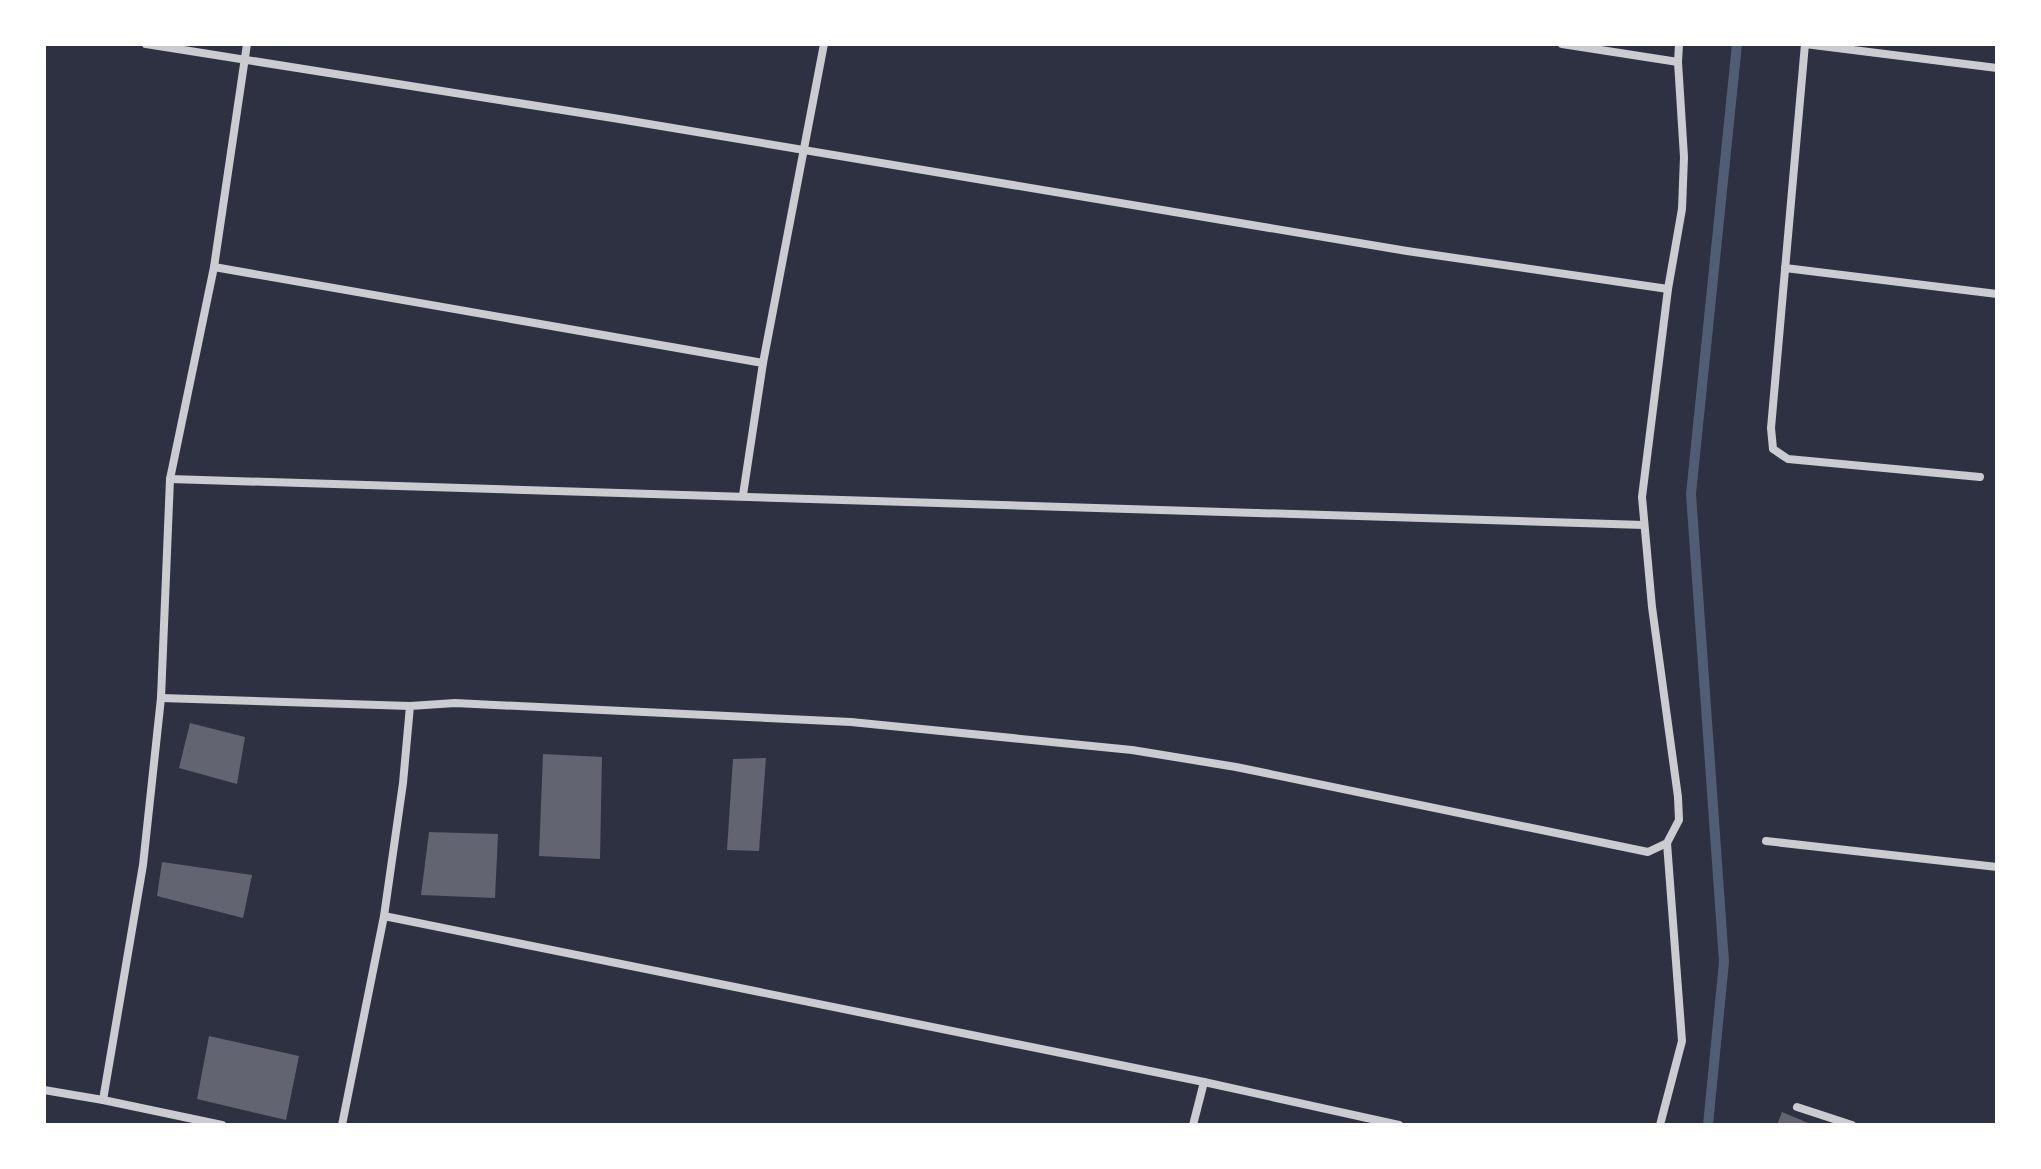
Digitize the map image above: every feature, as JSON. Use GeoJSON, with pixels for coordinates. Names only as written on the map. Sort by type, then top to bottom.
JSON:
{"type":"FeatureCollection","features":[{"type":"Feature","properties":{"kind":"street"},"geometry":{"type":"LineString","coordinates":[[146,44],[1407,251],[1668,289]]}},
{"type":"Feature","properties":{"kind":"street"},"geometry":{"type":"LineString","coordinates":[[103,1100],[143,865],[161,698],[170,479],[214,267],[247,44]]}},
{"type":"Feature","properties":{"kind":"street"},"geometry":{"type":"LineString","coordinates":[[743,495],[763,363],[824,44]]}},
{"type":"Feature","properties":{"kind":"street"},"geometry":{"type":"LineString","coordinates":[[1562,44],[1678,62]]}},
{"type":"Feature","properties":{"kind":"street"},"geometry":{"type":"LineString","coordinates":[[1660,1125],[1682,1041],[1667,843],[1679,820],[1652,607],[1642,497],[1668,289],[1682,209],[1684,157],[1679,44]]}},
{"type":"Feature","properties":{"kind":"street"},"geometry":{"type":"LineString","coordinates":[[1980,477],[1788,459],[1773,449],[1771,428],[1805,44],[1997,68]]}},
{"type":"Feature","properties":{"kind":"street"},"geometry":{"type":"LineString","coordinates":[[214,267],[763,363]]}},
{"type":"Feature","properties":{"kind":"street"},"geometry":{"type":"LineString","coordinates":[[1785,268],[1997,294]]}},
{"type":"Feature","properties":{"kind":"street"},"geometry":{"type":"LineString","coordinates":[[170,479],[1644,525]]}},
{"type":"Feature","properties":{"kind":"street"},"geometry":{"type":"LineString","coordinates":[[161,698],[410,706],[455,703],[851,722],[1132,750],[1251,770],[1648,852],[1667,843]]}},
{"type":"Feature","properties":{"kind":"street"},"geometry":{"type":"LineString","coordinates":[[342,1125],[384,916],[403,783],[410,706]]}},
{"type":"Feature","properties":{"kind":"street"},"geometry":{"type":"LineString","coordinates":[[1766,841],[1997,867]]}},
{"type":"Feature","properties":{"kind":"street"},"geometry":{"type":"LineString","coordinates":[[384,916],[1204,1082],[1399,1125]]}},
{"type":"Feature","properties":{"kind":"street"},"geometry":{"type":"LineString","coordinates":[[1193,1125],[1204,1082]]}},
{"type":"Feature","properties":{"kind":"street"},"geometry":{"type":"LineString","coordinates":[[44,1090],[222,1125]]}},
{"type":"Feature","properties":{"kind":"street"},"geometry":{"type":"LineString","coordinates":[[1797,1107],[1852,1125]]}},
{"type":"Feature","properties":{"kind":"building"},"geometry":{"type":"Polygon","coordinates":[[[190,723],[245,737],[237,784],[179,768],[190,723]]]}},
{"type":"Feature","properties":{"kind":"building"},"geometry":{"type":"Polygon","coordinates":[[[543,754],[602,757],[600,859],[539,856],[543,754]]]}},
{"type":"Feature","properties":{"kind":"building"},"geometry":{"type":"Polygon","coordinates":[[[766,758],[759,851],[727,850],[733,759],[766,758]]]}},
{"type":"Feature","properties":{"kind":"building"},"geometry":{"type":"Polygon","coordinates":[[[429,832],[498,834],[495,898],[421,895],[429,832]]]}},
{"type":"Feature","properties":{"kind":"building"},"geometry":{"type":"Polygon","coordinates":[[[162,862],[252,875],[243,918],[157,896],[162,862]]]}},
{"type":"Feature","properties":{"kind":"building"},"geometry":{"type":"Polygon","coordinates":[[[209,1036],[299,1056],[286,1120],[197,1099],[209,1036]]]}},
{"type":"Feature","properties":{"kind":"building"},"geometry":{"type":"Polygon","coordinates":[[[1782,1112],[1813,1125],[1777,1125],[1782,1112]]]}},
{"type":"Feature","properties":{"kind":"waterway"},"geometry":{"type":"LineString","coordinates":[[1708,1125],[1724,962],[1691,494],[1737,44]]}}]}
